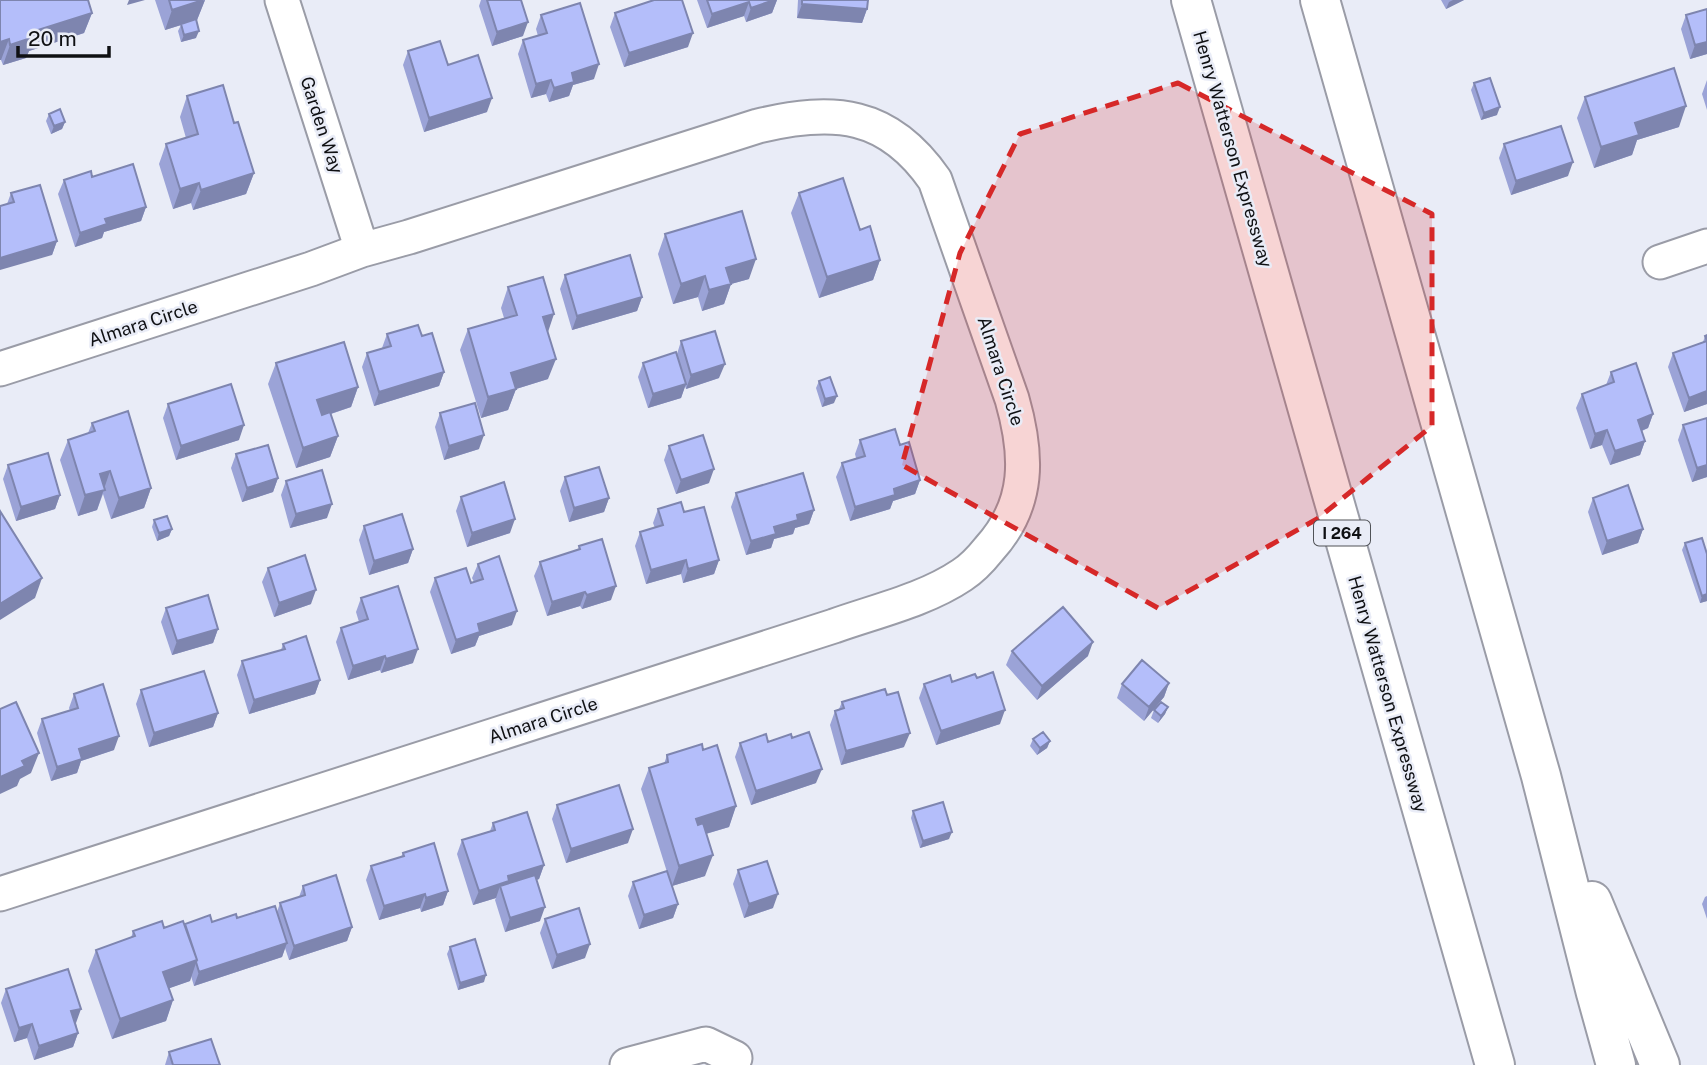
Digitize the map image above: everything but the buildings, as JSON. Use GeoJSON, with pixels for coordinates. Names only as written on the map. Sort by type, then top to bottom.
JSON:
{"type":"FeatureCollection","features":[{"type":"Feature","properties":{"kind":"highway","name":"Henry Watterson Expressway"},"geometry":{"type":"LineString","coordinates":[[1191,0],[1495,1065]]}},
{"type":"Feature","properties":{"kind":"highway"},"geometry":{"type":"LineString","coordinates":[[1320,0],[1541,776],[1595,993],[1616,1065]]}},
{"type":"Feature","properties":{"kind":"highway"},"geometry":{"type":"LineString","coordinates":[[1541,776],[1660,1065]]}},
{"type":"Feature","properties":{"kind":"street","name":"Garden Way"},"geometry":{"type":"LineString","coordinates":[[282,0],[362,250]]}},
{"type":"Feature","properties":{"kind":"street","name":"Almara Circle"},"geometry":{"type":"LineString","coordinates":[[0,369],[311,269],[362,250],[758,126],[815,116],[850,118],[874,125],[897,137],[920,159],[935,180],[1020,428],[1024,464],[1023,482],[1012,518],[1003,534],[974,566],[930,592],[834,626],[0,894]]}},
{"type":"Feature","properties":{"kind":"street"},"geometry":{"type":"LineString","coordinates":[[1660,262],[1707,246]]}},
{"type":"Feature","properties":{"kind":"street"},"geometry":{"type":"LineString","coordinates":[[626,1065],[706,1044],[735,1058]]}},
{"type":"Feature","properties":{"kind":"highlighted area"},"geometry":{"type":"Polygon","coordinates":[[[1178,83],[1432,214],[1432,426],[1317,519],[1158,608],[902,465],[960,253],[1020,134],[1178,83]]]}}]}
